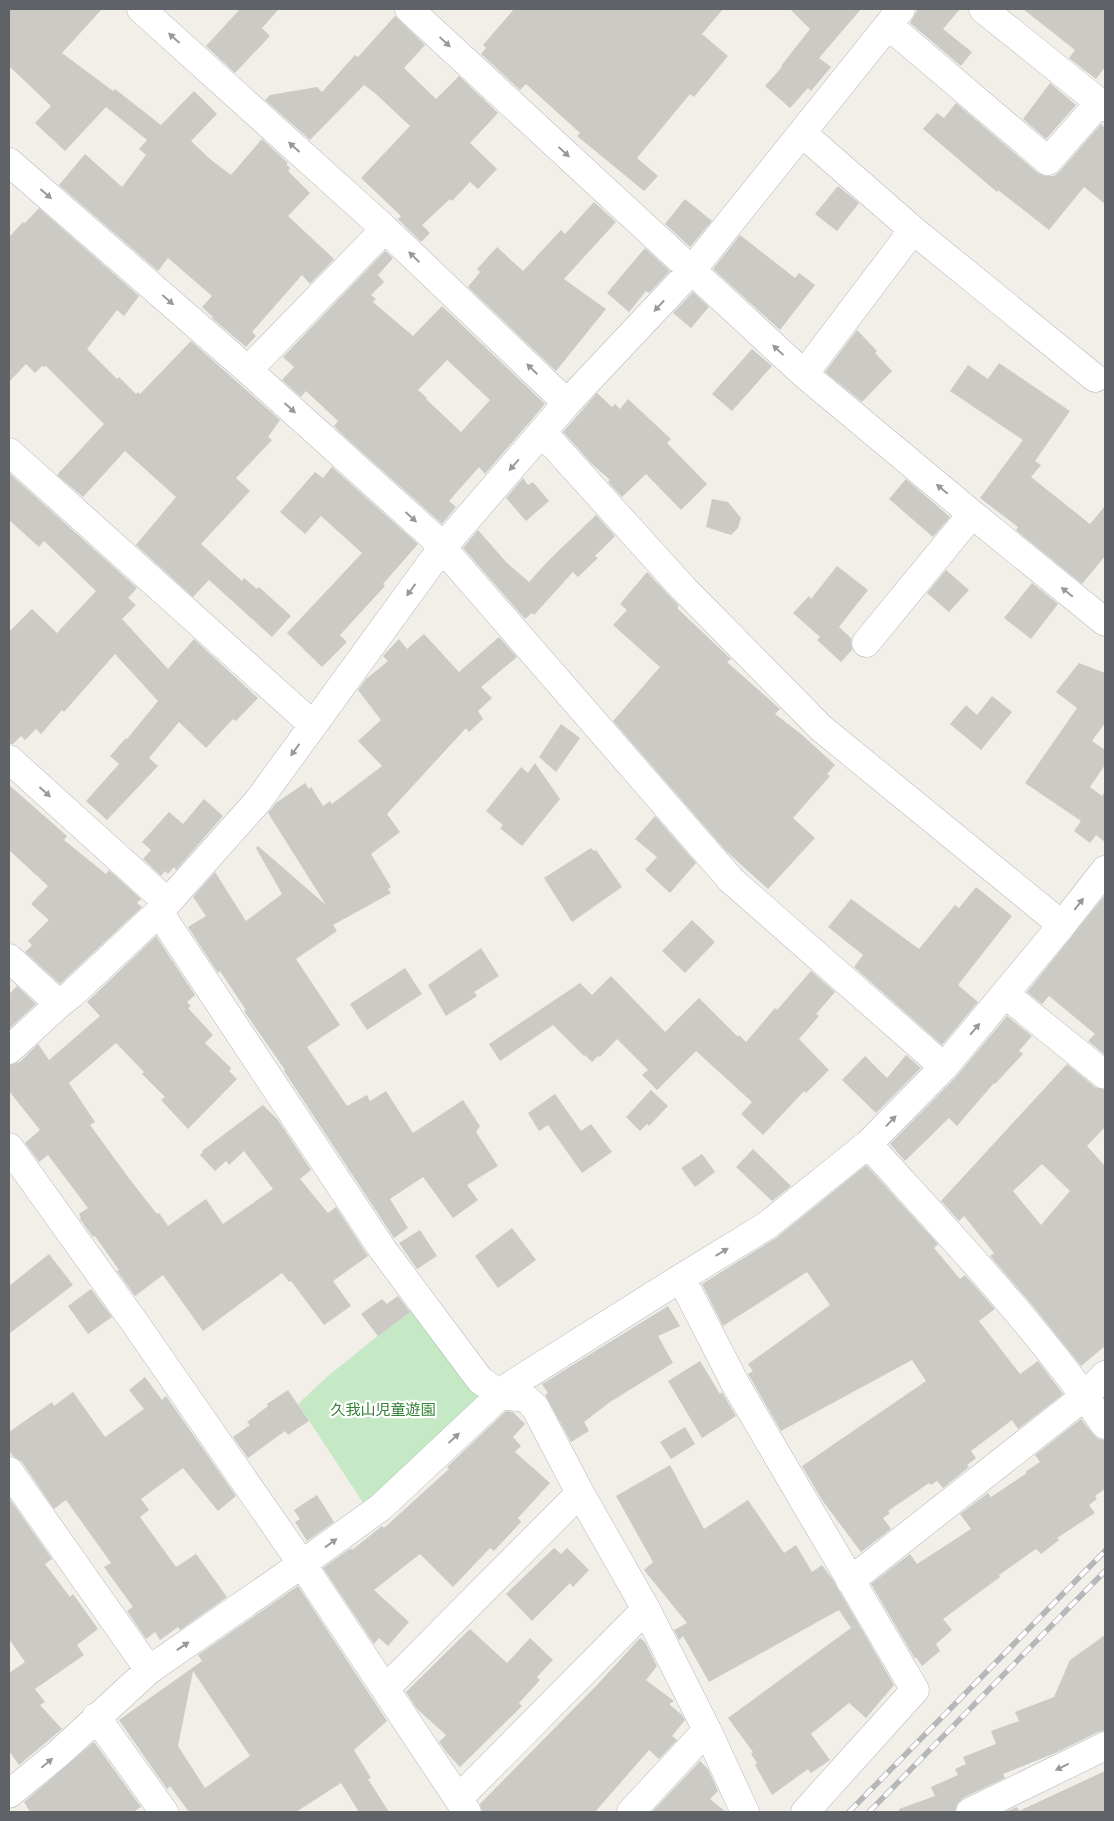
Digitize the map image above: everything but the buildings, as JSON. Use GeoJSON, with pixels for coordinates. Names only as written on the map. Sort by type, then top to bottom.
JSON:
{"type":"FeatureCollection","features":[{"type":"Feature","properties":{"kind":"street"},"geometry":{"type":"LineString","coordinates":[[141,9],[385,229],[567,403]]}},
{"type":"Feature","properties":{"kind":"street"},"geometry":{"type":"LineString","coordinates":[[409,9],[804,374],[1105,622]]}},
{"type":"Feature","properties":{"kind":"street"},"geometry":{"type":"LineString","coordinates":[[9,1050],[72,994],[163,907],[258,801],[442,548],[567,403],[692,270],[894,14],[1048,161],[1102,105],[983,9]]}},
{"type":"Feature","properties":{"kind":"street"},"geometry":{"type":"LineString","coordinates":[[802,133],[912,230],[1095,378]]}},
{"type":"Feature","properties":{"kind":"street"},"geometry":{"type":"LineString","coordinates":[[9,162],[248,370],[432,536],[626,756],[731,880],[944,1067]]}},
{"type":"Feature","properties":{"kind":"street"},"geometry":{"type":"LineString","coordinates":[[248,370],[385,229]]}},
{"type":"Feature","properties":{"kind":"street"},"geometry":{"type":"LineString","coordinates":[[804,374],[912,230]]}},
{"type":"Feature","properties":{"kind":"street"},"geometry":{"type":"LineString","coordinates":[[542,432],[683,588],[821,728],[1062,925]]}},
{"type":"Feature","properties":{"kind":"street"},"geometry":{"type":"LineString","coordinates":[[9,452],[312,725]]}},
{"type":"Feature","properties":{"kind":"street"},"geometry":{"type":"LineString","coordinates":[[866,643],[972,514]]}},
{"type":"Feature","properties":{"kind":"street"},"geometry":{"type":"LineString","coordinates":[[9,759],[163,907],[383,1250],[480,1380],[501,1395],[525,1398],[535,1406],[580,1493],[646,1609],[707,1730],[745,1812]]}},
{"type":"Feature","properties":{"kind":"street"},"geometry":{"type":"LineString","coordinates":[[12,1784],[59,1753],[149,1670],[381,1507],[511,1385],[766,1226],[868,1144],[944,1067],[1062,925],[1105,870]]}},
{"type":"Feature","properties":{"kind":"street"},"geometry":{"type":"LineString","coordinates":[[9,958],[59,1004]]}},
{"type":"Feature","properties":{"kind":"street"},"geometry":{"type":"LineString","coordinates":[[1005,994],[1105,1075]]}},
{"type":"Feature","properties":{"kind":"street"},"geometry":{"type":"LineString","coordinates":[[868,1144],[1006,1297],[1085,1396],[1105,1425]]}},
{"type":"Feature","properties":{"kind":"street"},"geometry":{"type":"LineString","coordinates":[[9,1146],[135,1323],[302,1564],[463,1805],[646,1609]]}},
{"type":"Feature","properties":{"kind":"street"},"geometry":{"type":"LineString","coordinates":[[680,1278],[736,1385],[915,1690],[805,1812]]}},
{"type":"Feature","properties":{"kind":"street"},"geometry":{"type":"LineString","coordinates":[[850,1581],[1085,1396],[1105,1374]]}},
{"type":"Feature","properties":{"kind":"street"},"geometry":{"type":"LineString","coordinates":[[9,1471],[149,1670]]}},
{"type":"Feature","properties":{"kind":"street"},"geometry":{"type":"LineString","coordinates":[[386,1688],[580,1493]]}},
{"type":"Feature","properties":{"kind":"street"},"geometry":{"type":"LineString","coordinates":[[96,1717],[164,1812]]}},
{"type":"Feature","properties":{"kind":"street"},"geometry":{"type":"LineString","coordinates":[[631,1812],[707,1730]]}},
{"type":"Feature","properties":{"kind":"street"},"geometry":{"type":"LineString","coordinates":[[973,1812],[1105,1746]]}},
{"type":"Feature","properties":{"kind":"green space","name":"久我山児童遊園"},"geometry":{"type":"Polygon","coordinates":[[[415,1306],[485,1401],[364,1504],[298,1404],[328,1376],[415,1306]]]}},
{"type":"Feature","properties":{"kind":"railway"},"geometry":{"type":"LineString","coordinates":[[849,1812],[1105,1551]]}},
{"type":"Feature","properties":{"kind":"railway"},"geometry":{"type":"LineString","coordinates":[[869,1812],[1105,1571]]}}]}
